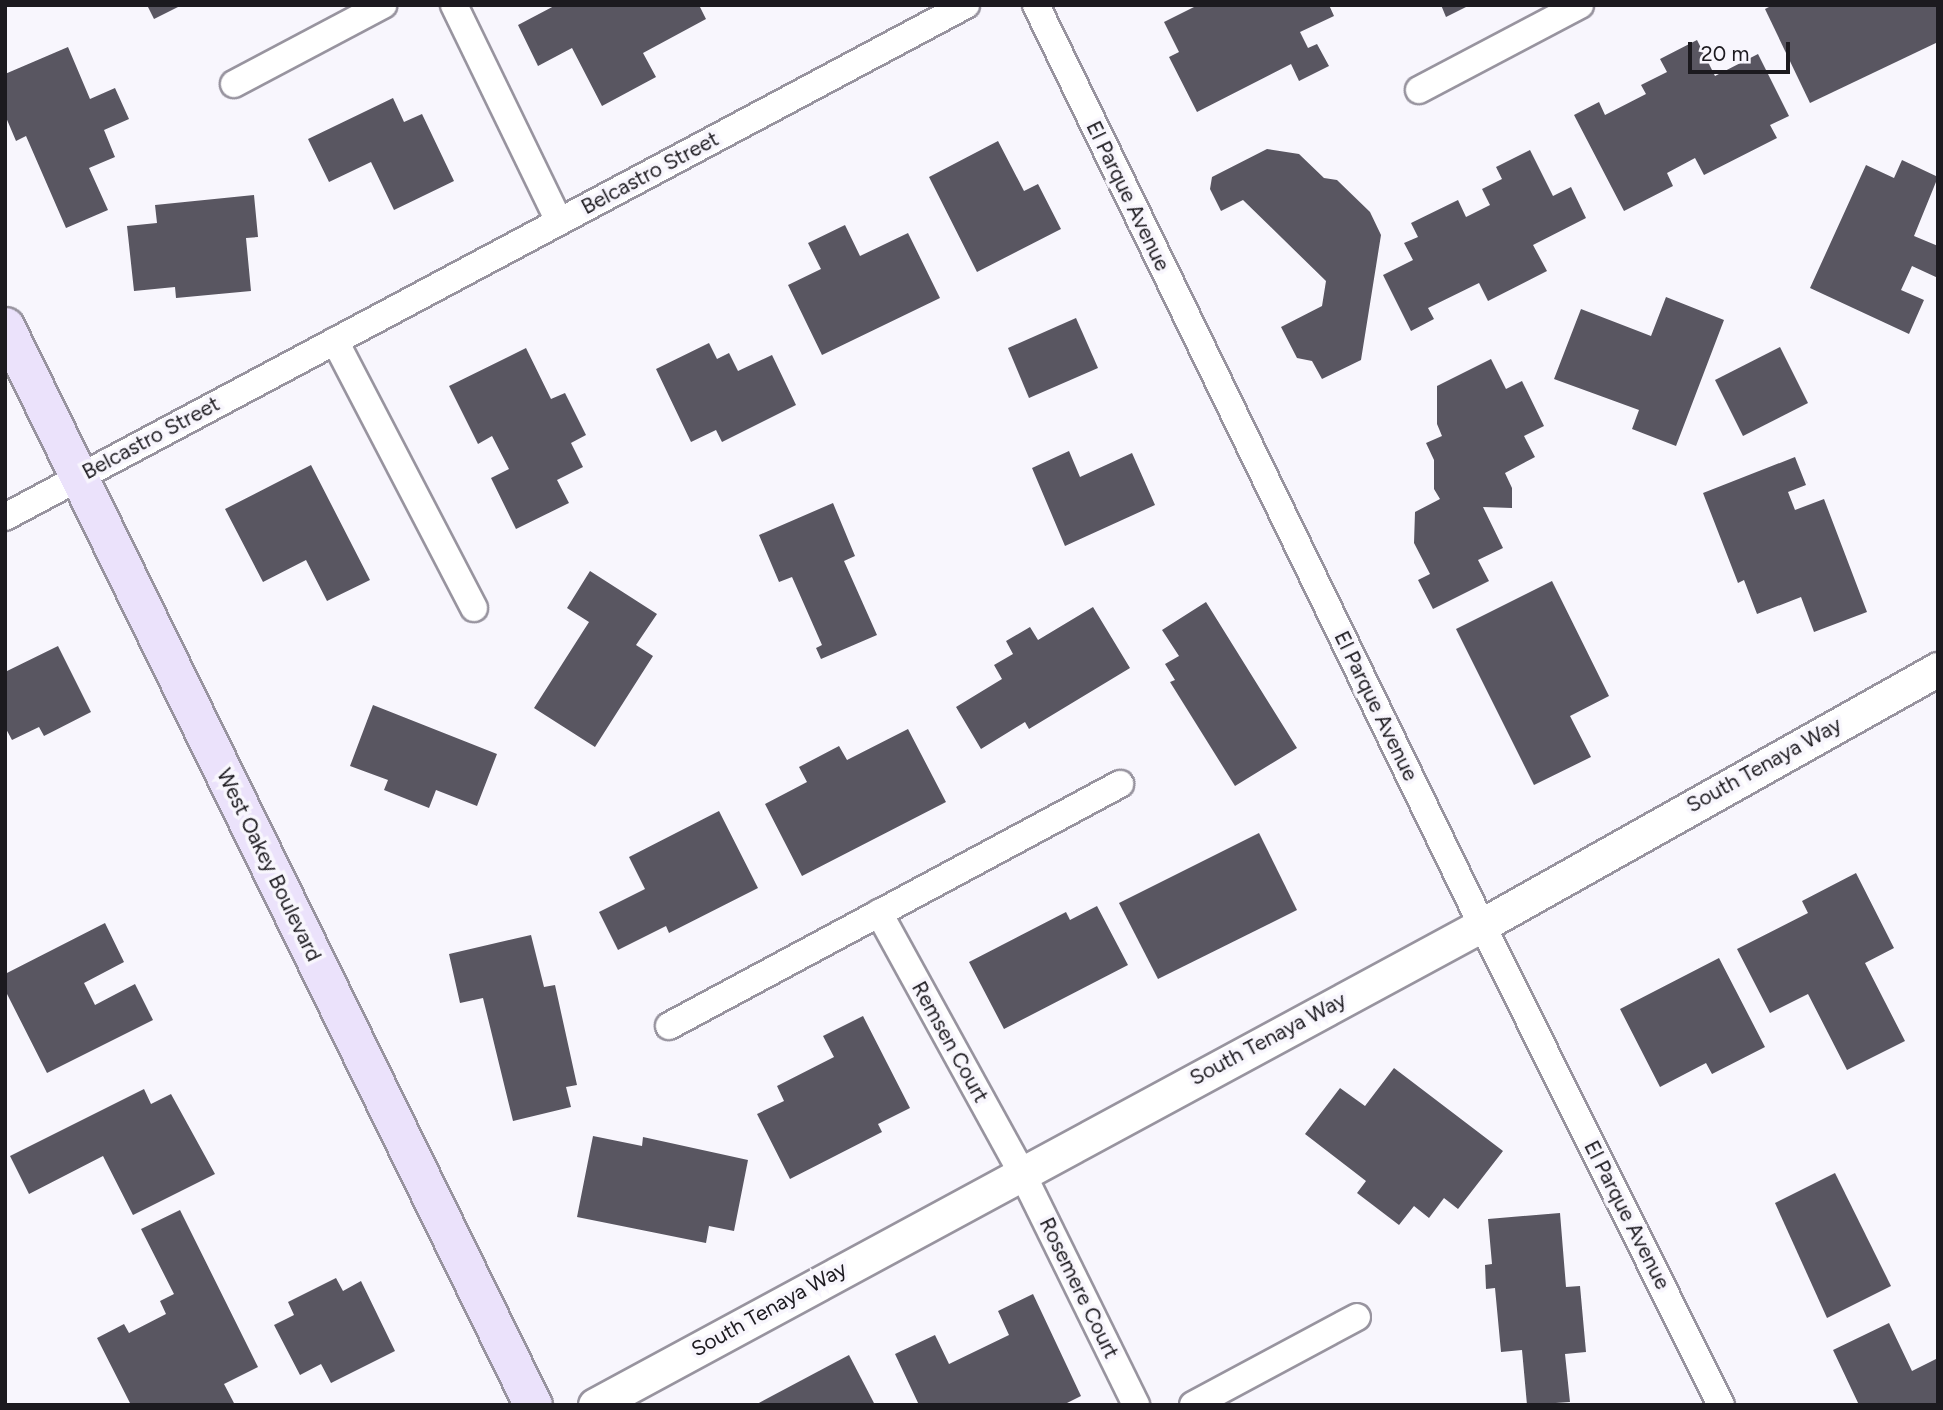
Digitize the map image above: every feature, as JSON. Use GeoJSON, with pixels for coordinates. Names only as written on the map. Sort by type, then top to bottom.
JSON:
{"type":"FeatureCollection","features":[{"type":"Feature","properties":{"kind":"main road","name":"West Oakey Boulevard"},"geometry":{"type":"LineString","coordinates":[[5,326],[533,1405]]}},
{"type":"Feature","properties":{"kind":"street"},"geometry":{"type":"LineString","coordinates":[[234,84],[383,5]]}},
{"type":"Feature","properties":{"kind":"street"},"geometry":{"type":"LineString","coordinates":[[454,5],[559,221]]}},
{"type":"Feature","properties":{"kind":"street","name":"Belcastro Street"},"geometry":{"type":"LineString","coordinates":[[5,517],[966,5]]}},
{"type":"Feature","properties":{"kind":"street","name":"El Parque Avenue"},"geometry":{"type":"LineString","coordinates":[[1036,5],[1482,925],[1721,1405]]}},
{"type":"Feature","properties":{"kind":"street"},"geometry":{"type":"LineString","coordinates":[[1419,90],[1580,5]]}},
{"type":"Feature","properties":{"kind":"street"},"geometry":{"type":"LineString","coordinates":[[335,341],[474,608]]}},
{"type":"Feature","properties":{"kind":"street","name":"South Tenaya Way"},"geometry":{"type":"LineString","coordinates":[[595,1405],[1021,1171],[1482,925],[1938,669]]}},
{"type":"Feature","properties":{"kind":"street"},"geometry":{"type":"LineString","coordinates":[[669,1026],[1120,784]]}},
{"type":"Feature","properties":{"kind":"street","name":"Remsen Court"},"geometry":{"type":"LineString","coordinates":[[879,913],[1021,1171]]}},
{"type":"Feature","properties":{"kind":"street","name":"Rosemere Court"},"geometry":{"type":"LineString","coordinates":[[1021,1171],[1136,1405]]}},
{"type":"Feature","properties":{"kind":"street"},"geometry":{"type":"LineString","coordinates":[[1193,1405],[1357,1317]]}},
{"type":"Feature","properties":{"kind":"building"},"geometry":{"type":"Polygon","coordinates":[[[147,5],[182,5],[154,19],[147,5]]]}},
{"type":"Feature","properties":{"kind":"building"},"geometry":{"type":"Polygon","coordinates":[[[556,5],[699,5],[706,19],[643,53],[656,77],[602,106],[572,48],[538,66],[518,25],[556,5]]]}},
{"type":"Feature","properties":{"kind":"building"},"geometry":{"type":"Polygon","coordinates":[[[1198,5],[1329,5],[1334,16],[1300,32],[1308,48],[1317,44],[1329,66],[1299,81],[1291,64],[1197,112],[1169,57],[1179,52],[1164,22],[1198,5]]]}},
{"type":"Feature","properties":{"kind":"building"},"geometry":{"type":"Polygon","coordinates":[[[1441,5],[1470,5],[1446,17],[1441,5]]]}},
{"type":"Feature","properties":{"kind":"building"},"geometry":{"type":"Polygon","coordinates":[[[1773,5],[1938,5],[1938,42],[1810,103],[1765,9],[1773,5]]]}},
{"type":"Feature","properties":{"kind":"building"},"geometry":{"type":"Polygon","coordinates":[[[1697,40],[1715,76],[1758,54],[1789,116],[1770,125],[1777,138],[1704,175],[1695,158],[1667,173],[1673,186],[1624,211],[1574,115],[1599,102],[1605,115],[1646,94],[1641,85],[1667,72],[1660,59],[1697,40]]]}},
{"type":"Feature","properties":{"kind":"building"},"geometry":{"type":"Polygon","coordinates":[[[68,47],[90,99],[115,88],[129,119],[104,130],[115,157],[89,168],[108,210],[66,228],[26,136],[16,141],[5,115],[5,74],[68,47]]]}},
{"type":"Feature","properties":{"kind":"building"},"geometry":{"type":"Polygon","coordinates":[[[393,98],[404,122],[422,114],[454,181],[394,210],[371,162],[329,182],[308,139],[393,98]]]}},
{"type":"Feature","properties":{"kind":"building"},"geometry":{"type":"Polygon","coordinates":[[[998,141],[1024,191],[1038,184],[1061,229],[977,272],[929,177],[998,141]]]}},
{"type":"Feature","properties":{"kind":"building"},"geometry":{"type":"Polygon","coordinates":[[[1267,149],[1299,154],[1324,178],[1337,180],[1370,212],[1381,235],[1361,360],[1322,379],[1312,361],[1297,358],[1281,327],[1322,306],[1326,281],[1243,200],[1221,211],[1210,189],[1212,177],[1267,149]]]}},
{"type":"Feature","properties":{"kind":"building"},"geometry":{"type":"Polygon","coordinates":[[[1530,150],[1553,196],[1571,187],[1586,218],[1533,245],[1547,271],[1488,301],[1479,283],[1428,308],[1434,319],[1411,331],[1383,275],[1413,260],[1404,243],[1418,237],[1411,223],[1458,200],[1466,217],[1490,205],[1482,189],[1502,179],[1496,167],[1530,150]]]}},
{"type":"Feature","properties":{"kind":"building"},"geometry":{"type":"Polygon","coordinates":[[[1902,160],[1938,177],[1914,236],[1938,246],[1938,278],[1912,266],[1901,290],[1924,300],[1909,334],[1810,288],[1866,165],[1894,178],[1902,160]]]}},
{"type":"Feature","properties":{"kind":"building"},"geometry":{"type":"Polygon","coordinates":[[[254,195],[258,237],[246,238],[251,291],[176,298],[175,287],[134,291],[127,226],[157,223],[155,205],[254,195]]]}},
{"type":"Feature","properties":{"kind":"building"},"geometry":{"type":"Polygon","coordinates":[[[845,225],[860,256],[908,233],[940,298],[822,355],[788,285],[821,269],[808,243],[845,225]]]}},
{"type":"Feature","properties":{"kind":"building"},"geometry":{"type":"Polygon","coordinates":[[[1666,297],[1724,320],[1676,446],[1632,429],[1639,410],[1554,379],[1581,309],[1651,336],[1666,297]]]}},
{"type":"Feature","properties":{"kind":"building"},"geometry":{"type":"Polygon","coordinates":[[[1076,318],[1098,368],[1029,398],[1008,348],[1076,318]]]}},
{"type":"Feature","properties":{"kind":"building"},"geometry":{"type":"Polygon","coordinates":[[[709,343],[717,359],[729,353],[738,371],[772,355],[796,405],[722,442],[716,430],[691,442],[656,369],[709,343]]]}},
{"type":"Feature","properties":{"kind":"building"},"geometry":{"type":"Polygon","coordinates":[[[1780,347],[1808,403],[1743,436],[1715,380],[1780,347]]]}},
{"type":"Feature","properties":{"kind":"building"},"geometry":{"type":"Polygon","coordinates":[[[526,348],[551,399],[565,393],[586,435],[571,443],[583,467],[557,480],[569,503],[516,529],[491,478],[509,469],[492,436],[478,444],[449,386],[526,348]]]}},
{"type":"Feature","properties":{"kind":"building"},"geometry":{"type":"Polygon","coordinates":[[[1491,359],[1506,389],[1522,381],[1544,426],[1524,436],[1535,457],[1505,473],[1512,488],[1512,508],[1483,507],[1503,548],[1478,560],[1489,581],[1433,609],[1418,580],[1430,574],[1414,543],[1415,512],[1440,499],[1434,489],[1434,460],[1426,443],[1442,436],[1437,424],[1437,386],[1491,359]]]}},
{"type":"Feature","properties":{"kind":"building"},"geometry":{"type":"Polygon","coordinates":[[[1069,451],[1080,477],[1132,453],[1155,505],[1065,546],[1032,468],[1069,451]]]}},
{"type":"Feature","properties":{"kind":"building"},"geometry":{"type":"Polygon","coordinates":[[[1795,457],[1806,485],[1788,492],[1795,510],[1824,499],[1867,612],[1814,632],[1801,597],[1757,614],[1744,580],[1738,583],[1703,493],[1795,457]]]}},
{"type":"Feature","properties":{"kind":"building"},"geometry":{"type":"Polygon","coordinates":[[[311,465],[370,580],[327,601],[306,560],[263,582],[225,509],[311,465]]]}},
{"type":"Feature","properties":{"kind":"building"},"geometry":{"type":"Polygon","coordinates":[[[833,503],[855,556],[844,561],[877,635],[821,659],[816,648],[822,645],[792,577],[779,582],[759,535],[833,503]]]}},
{"type":"Feature","properties":{"kind":"building"},"geometry":{"type":"Polygon","coordinates":[[[590,571],[657,614],[636,645],[653,656],[595,747],[534,708],[589,622],[567,608],[590,571]]]}},
{"type":"Feature","properties":{"kind":"building"},"geometry":{"type":"Polygon","coordinates":[[[1552,581],[1609,696],[1570,716],[1591,757],[1534,785],[1456,629],[1552,581]]]}},
{"type":"Feature","properties":{"kind":"building"},"geometry":{"type":"Polygon","coordinates":[[[1206,602],[1297,748],[1235,786],[1170,682],[1175,680],[1165,664],[1179,656],[1162,630],[1206,602]]]}},
{"type":"Feature","properties":{"kind":"building"},"geometry":{"type":"Polygon","coordinates":[[[1093,607],[1130,668],[1029,729],[1025,722],[981,749],[956,707],[1002,679],[994,665],[1013,654],[1006,641],[1030,627],[1038,640],[1093,607]]]}},
{"type":"Feature","properties":{"kind":"building"},"geometry":{"type":"Polygon","coordinates":[[[58,646],[91,712],[44,736],[39,727],[12,740],[5,727],[5,672],[58,646]]]}},
{"type":"Feature","properties":{"kind":"building"},"geometry":{"type":"Polygon","coordinates":[[[373,705],[497,754],[477,806],[436,790],[429,808],[384,790],[388,780],[350,766],[373,705]]]}},
{"type":"Feature","properties":{"kind":"building"},"geometry":{"type":"Polygon","coordinates":[[[908,729],[946,802],[802,876],[765,804],[807,782],[799,767],[839,746],[847,760],[908,729]]]}},
{"type":"Feature","properties":{"kind":"building"},"geometry":{"type":"Polygon","coordinates":[[[719,811],[758,888],[669,933],[666,926],[618,950],[599,912],[645,889],[629,857],[719,811]]]}},
{"type":"Feature","properties":{"kind":"building"},"geometry":{"type":"Polygon","coordinates":[[[1259,833],[1297,910],[1158,979],[1119,903],[1259,833]]]}},
{"type":"Feature","properties":{"kind":"building"},"geometry":{"type":"Polygon","coordinates":[[[1856,873],[1894,948],[1865,963],[1905,1041],[1847,1070],[1808,994],[1770,1013],[1737,949],[1808,913],[1802,901],[1856,873]]]}},
{"type":"Feature","properties":{"kind":"building"},"geometry":{"type":"Polygon","coordinates":[[[1097,906],[1128,965],[1004,1029],[969,962],[1066,912],[1070,920],[1097,906]]]}},
{"type":"Feature","properties":{"kind":"building"},"geometry":{"type":"Polygon","coordinates":[[[105,923],[124,962],[84,983],[95,1005],[135,984],[153,1020],[47,1073],[5,990],[5,974],[105,923]]]}},
{"type":"Feature","properties":{"kind":"building"},"geometry":{"type":"Polygon","coordinates":[[[531,935],[544,987],[555,985],[577,1085],[566,1087],[571,1107],[513,1121],[483,998],[460,1003],[449,954],[531,935]]]}},
{"type":"Feature","properties":{"kind":"building"},"geometry":{"type":"Polygon","coordinates":[[[1719,958],[1765,1047],[1712,1074],[1706,1063],[1660,1087],[1620,1009],[1719,958]]]}},
{"type":"Feature","properties":{"kind":"building"},"geometry":{"type":"Polygon","coordinates":[[[863,1016],[910,1108],[878,1124],[882,1132],[790,1179],[757,1114],[784,1101],[777,1086],[834,1057],[823,1036],[863,1016]]]}},
{"type":"Feature","properties":{"kind":"building"},"geometry":{"type":"Polygon","coordinates":[[[1394,1068],[1503,1151],[1458,1209],[1444,1198],[1429,1218],[1414,1206],[1399,1225],[1357,1193],[1366,1181],[1305,1134],[1340,1088],[1365,1106],[1394,1068]]]}},
{"type":"Feature","properties":{"kind":"building"},"geometry":{"type":"Polygon","coordinates":[[[144,1089],[151,1104],[171,1094],[215,1174],[133,1215],[103,1156],[29,1194],[10,1156],[144,1089]]]}},
{"type":"Feature","properties":{"kind":"building"},"geometry":{"type":"Polygon","coordinates":[[[593,1136],[642,1146],[643,1137],[748,1160],[734,1231],[709,1226],[706,1243],[577,1217],[593,1136]]]}},
{"type":"Feature","properties":{"kind":"building"},"geometry":{"type":"Polygon","coordinates":[[[1835,1173],[1891,1286],[1827,1318],[1775,1203],[1835,1173]]]}},
{"type":"Feature","properties":{"kind":"building"},"geometry":{"type":"Polygon","coordinates":[[[180,1210],[258,1367],[224,1384],[235,1405],[131,1405],[97,1338],[124,1324],[129,1333],[166,1314],[160,1301],[174,1294],[141,1229],[180,1210]]]}},
{"type":"Feature","properties":{"kind":"building"},"geometry":{"type":"Polygon","coordinates":[[[1560,1213],[1566,1287],[1580,1286],[1586,1352],[1565,1354],[1570,1402],[1527,1405],[1522,1350],[1501,1352],[1495,1288],[1486,1289],[1485,1265],[1492,1264],[1488,1219],[1560,1213]]]}},
{"type":"Feature","properties":{"kind":"building"},"geometry":{"type":"Polygon","coordinates":[[[336,1278],[343,1291],[361,1281],[395,1351],[331,1383],[321,1364],[300,1375],[274,1325],[294,1315],[288,1302],[336,1278]]]}},
{"type":"Feature","properties":{"kind":"building"},"geometry":{"type":"Polygon","coordinates":[[[1033,1294],[1081,1396],[1063,1405],[919,1405],[895,1354],[935,1335],[949,1364],[1009,1335],[998,1311],[1033,1294]]]}},
{"type":"Feature","properties":{"kind":"building"},"geometry":{"type":"Polygon","coordinates":[[[1889,1323],[1912,1371],[1936,1359],[1938,1405],[1859,1405],[1833,1350],[1889,1323]]]}},
{"type":"Feature","properties":{"kind":"building"},"geometry":{"type":"Polygon","coordinates":[[[849,1355],[875,1405],[755,1405],[849,1355]]]}}]}
